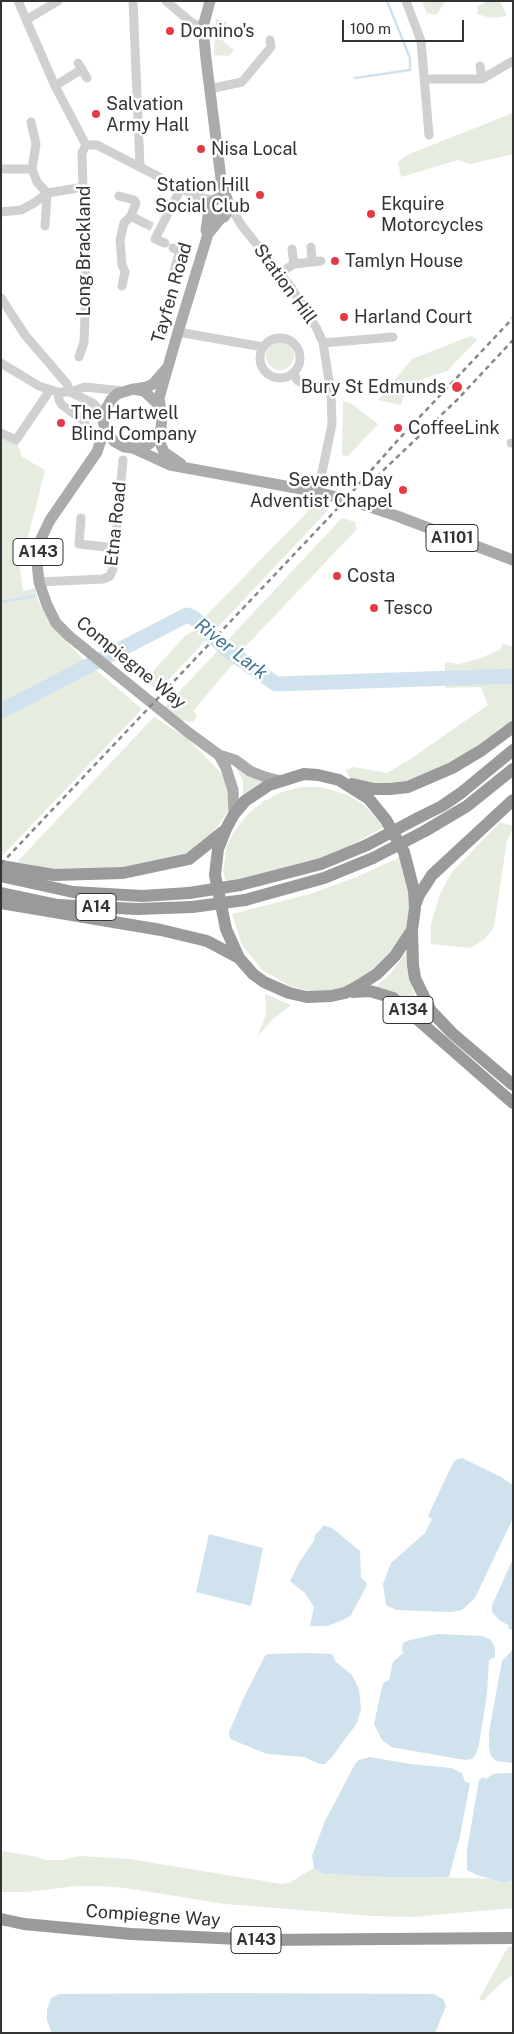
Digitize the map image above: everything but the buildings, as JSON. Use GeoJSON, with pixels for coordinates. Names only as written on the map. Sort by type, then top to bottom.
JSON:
{"type":"FeatureCollection","features":[{"type":"Feature","properties":{"kind":"highway"},"geometry":{"type":"LineString","coordinates":[[342,781],[369,799],[386,820],[395,836],[410,871],[414,891],[415,908],[412,930],[395,956],[368,981],[345,993],[308,997],[289,993],[264,982],[253,974],[239,958],[222,916],[215,875],[218,849],[234,814],[256,792],[281,781],[304,774],[318,775],[342,781],[374,789],[408,787],[452,768],[482,750],[513,727]]}},
{"type":"Feature","properties":{"kind":"highway","name":"A14"},"geometry":{"type":"LineString","coordinates":[[1,876],[73,892],[142,896],[189,893],[240,885],[321,864],[367,845],[442,806],[461,793],[513,750]]}},
{"type":"Feature","properties":{"kind":"highway","name":"A14"},"geometry":{"type":"LineString","coordinates":[[1,892],[58,905],[137,909],[192,907],[244,900],[324,878],[373,858],[425,831],[467,806],[513,769]]}},
{"type":"Feature","properties":{"kind":"highway"},"geometry":{"type":"LineString","coordinates":[[415,908],[420,895],[432,875],[513,800]]}},
{"type":"Feature","properties":{"kind":"highway","name":"A14"},"geometry":{"type":"LineString","coordinates":[[1,866],[54,875],[122,873],[189,859],[226,829]]}},
{"type":"Feature","properties":{"kind":"highway","name":"A14"},"geometry":{"type":"LineString","coordinates":[[1,903],[161,930],[207,941],[239,958]]}},
{"type":"Feature","properties":{"kind":"highway","name":"A134"},"geometry":{"type":"LineString","coordinates":[[412,930],[415,978],[431,1011],[452,1033],[513,1085]]}},
{"type":"Feature","properties":{"kind":"highway","name":"A134"},"geometry":{"type":"LineString","coordinates":[[345,993],[370,991],[393,998],[513,1104]]}},
{"type":"Feature","properties":{"kind":"highway","name":"Compiegne Way"},"geometry":{"type":"LineString","coordinates":[[1,1919],[24,1924],[131,1934],[261,1940],[513,1938]]}},
{"type":"Feature","properties":{"kind":"main road","name":"Tayfen Road"},"geometry":{"type":"LineString","coordinates":[[210,1],[203,27],[221,179],[228,204]]}},
{"type":"Feature","properties":{"kind":"main road","name":"Tayfen Road"},"geometry":{"type":"LineString","coordinates":[[208,234],[206,230],[221,179]]}},
{"type":"Feature","properties":{"kind":"main road"},"geometry":{"type":"LineString","coordinates":[[223,198],[228,204],[228,212],[222,218],[215,217],[212,205],[223,198]]}},
{"type":"Feature","properties":{"kind":"main road","name":"Tayfen Road"},"geometry":{"type":"LineString","coordinates":[[160,406],[160,398],[178,332],[208,234],[222,218]]}},
{"type":"Feature","properties":{"kind":"main road"},"geometry":{"type":"LineString","coordinates":[[128,448],[111,438],[104,428],[103,414],[111,400],[129,390],[148,387],[153,384],[171,362]]}},
{"type":"Feature","properties":{"kind":"main road"},"geometry":{"type":"LineString","coordinates":[[97,452],[112,447],[141,448],[149,444],[157,436],[161,428],[162,418],[160,406],[149,394],[129,390]]}},
{"type":"Feature","properties":{"kind":"main road","name":"Compiegne Way"},"geometry":{"type":"LineString","coordinates":[[104,428],[97,452],[50,520],[40,541],[36,563],[39,582],[56,623],[88,652],[219,755],[235,760],[250,771],[281,781]]}},
{"type":"Feature","properties":{"kind":"main road","name":"A1101"},"geometry":{"type":"LineString","coordinates":[[157,436],[164,452],[185,467]]}},
{"type":"Feature","properties":{"kind":"main road","name":"A1101"},"geometry":{"type":"LineString","coordinates":[[128,448],[170,465],[318,492],[393,514],[513,560]]}},
{"type":"Feature","properties":{"kind":"main road","name":"Compiegne Way"},"geometry":{"type":"LineString","coordinates":[[219,755],[226,768],[233,790],[234,814]]}},
{"type":"Feature","properties":{"kind":"street"},"geometry":{"type":"LineString","coordinates":[[18,1],[55,86],[86,145],[97,145],[198,197],[200,201],[212,205]]}},
{"type":"Feature","properties":{"kind":"street"},"geometry":{"type":"LineString","coordinates":[[26,20],[58,1]]}},
{"type":"Feature","properties":{"kind":"street"},"geometry":{"type":"LineString","coordinates":[[133,1],[140,166]]}},
{"type":"Feature","properties":{"kind":"street"},"geometry":{"type":"LineString","coordinates":[[166,1],[192,23],[203,27]]}},
{"type":"Feature","properties":{"kind":"street"},"geometry":{"type":"LineString","coordinates":[[406,1],[421,41],[429,135]]}},
{"type":"Feature","properties":{"kind":"street"},"geometry":{"type":"LineString","coordinates":[[209,90],[242,82],[271,47],[270,40]]}},
{"type":"Feature","properties":{"kind":"street"},"geometry":{"type":"LineString","coordinates":[[424,79],[482,79],[513,61]]}},
{"type":"Feature","properties":{"kind":"street"},"geometry":{"type":"LineString","coordinates":[[55,86],[80,66],[87,78]]}},
{"type":"Feature","properties":{"kind":"street"},"geometry":{"type":"LineString","coordinates":[[480,66],[482,79]]}},
{"type":"Feature","properties":{"kind":"street"},"geometry":{"type":"LineString","coordinates":[[31,122],[36,144],[32,169],[37,182],[46,193],[45,226]]}},
{"type":"Feature","properties":{"kind":"street","name":"Long Brackland"},"geometry":{"type":"LineString","coordinates":[[79,357],[84,342],[86,292],[82,153],[86,145]]}},
{"type":"Feature","properties":{"kind":"street"},"geometry":{"type":"LineString","coordinates":[[1,169],[32,169]]}},
{"type":"Feature","properties":{"kind":"street"},"geometry":{"type":"LineString","coordinates":[[1,212],[21,210],[34,203],[46,193],[84,187]]}},
{"type":"Feature","properties":{"kind":"street"},"geometry":{"type":"LineString","coordinates":[[152,227],[181,188]]}},
{"type":"Feature","properties":{"kind":"street"},"geometry":{"type":"LineString","coordinates":[[119,196],[134,200],[136,203],[131,216],[124,223],[120,240],[122,265],[125,272],[122,286]]}},
{"type":"Feature","properties":{"kind":"street","name":"Station Hill"},"geometry":{"type":"LineString","coordinates":[[228,204],[242,226],[280,274],[317,329],[323,343],[331,393],[332,424],[318,492]]}},
{"type":"Feature","properties":{"kind":"street"},"geometry":{"type":"LineString","coordinates":[[131,216],[152,227],[155,239],[180,251],[173,274]]}},
{"type":"Feature","properties":{"kind":"street","name":"Station Hill"},"geometry":{"type":"LineString","coordinates":[[222,218],[242,226]]}},
{"type":"Feature","properties":{"kind":"street"},"geometry":{"type":"LineString","coordinates":[[280,274],[294,264],[317,262],[311,247]]}},
{"type":"Feature","properties":{"kind":"street"},"geometry":{"type":"LineString","coordinates":[[292,249],[294,264]]}},
{"type":"Feature","properties":{"kind":"street"},"geometry":{"type":"LineString","coordinates":[[1,298],[25,335],[67,384],[70,392]]}},
{"type":"Feature","properties":{"kind":"street"},"geometry":{"type":"LineString","coordinates":[[178,332],[263,347]]}},
{"type":"Feature","properties":{"kind":"street"},"geometry":{"type":"LineString","coordinates":[[323,343],[393,336]]}},
{"type":"Feature","properties":{"kind":"street"},"geometry":{"type":"LineString","coordinates":[[280,338],[287,340],[295,346],[299,356],[299,363],[293,373],[284,378],[277,378],[265,372],[260,362],[260,355],[263,347],[268,342],[280,338]]}},
{"type":"Feature","properties":{"kind":"street"},"geometry":{"type":"LineString","coordinates":[[1,363],[39,386],[54,391],[70,392],[93,403],[103,414]]}},
{"type":"Feature","properties":{"kind":"street"},"geometry":{"type":"LineString","coordinates":[[293,373],[298,381],[331,393]]}},
{"type":"Feature","properties":{"kind":"street"},"geometry":{"type":"LineString","coordinates":[[70,392],[85,387],[129,390]]}},
{"type":"Feature","properties":{"kind":"street"},"geometry":{"type":"LineString","coordinates":[[54,391],[62,405],[85,422]]}},
{"type":"Feature","properties":{"kind":"street"},"geometry":{"type":"LineString","coordinates":[[1,433],[16,440],[54,391]]}},
{"type":"Feature","properties":{"kind":"street","name":"Etna Road"},"geometry":{"type":"LineString","coordinates":[[39,582],[103,579],[110,576],[113,570],[123,460]]}},
{"type":"Feature","properties":{"kind":"street"},"geometry":{"type":"LineString","coordinates":[[81,518],[75,544],[115,548]]}},
{"type":"Feature","properties":{"kind":"shaded area"},"geometry":{"type":"Polygon","coordinates":[[[422,1],[446,1],[436,15],[427,13],[422,1]]]}},
{"type":"Feature","properties":{"kind":"shaded area"},"geometry":{"type":"Polygon","coordinates":[[[488,1],[500,1],[507,16],[491,18],[477,14],[478,6],[488,1]]]}},
{"type":"Feature","properties":{"kind":"shaded area"},"geometry":{"type":"Polygon","coordinates":[[[216,19],[227,22],[223,41],[234,50],[229,56],[214,55],[216,19]]]}},
{"type":"Feature","properties":{"kind":"shaded area"},"geometry":{"type":"Polygon","coordinates":[[[513,113],[513,154],[470,164],[458,160],[401,177],[398,162],[407,155],[513,113]]]}},
{"type":"Feature","properties":{"kind":"shaded area"},"geometry":{"type":"Polygon","coordinates":[[[471,336],[477,340],[447,371],[413,382],[400,405],[378,400],[412,359],[471,336]]]}},
{"type":"Feature","properties":{"kind":"shaded area"},"geometry":{"type":"Polygon","coordinates":[[[280,342],[290,346],[294,356],[290,366],[280,370],[270,366],[266,356],[270,346],[280,342]]]}},
{"type":"Feature","properties":{"kind":"shaded area"},"geometry":{"type":"Polygon","coordinates":[[[343,401],[352,404],[378,424],[348,456],[342,455],[343,401]]]}},
{"type":"Feature","properties":{"kind":"shaded area"},"geometry":{"type":"Polygon","coordinates":[[[1,435],[17,442],[22,457],[45,470],[20,569],[23,591],[35,588],[39,603],[52,626],[83,659],[142,709],[1,857],[1,435]]]}},
{"type":"Feature","properties":{"kind":"shaded area"},"geometry":{"type":"Polygon","coordinates":[[[316,503],[328,510],[158,691],[145,680],[186,635],[194,631],[203,619],[316,503]]]}},
{"type":"Feature","properties":{"kind":"shaded area"},"geometry":{"type":"Polygon","coordinates":[[[342,518],[355,522],[357,529],[243,649],[244,658],[231,666],[193,711],[197,716],[193,722],[179,720],[165,707],[342,518]]]}},
{"type":"Feature","properties":{"kind":"shaded area"},"geometry":{"type":"Polygon","coordinates":[[[503,644],[513,647],[513,722],[468,755],[401,785],[362,783],[350,778],[346,770],[354,767],[387,773],[409,760],[488,705],[481,687],[445,688],[445,662],[459,664],[481,658],[501,649],[503,644]]]}},
{"type":"Feature","properties":{"kind":"shaded area"},"geometry":{"type":"Polygon","coordinates":[[[154,717],[187,738],[226,778],[230,794],[228,811],[216,829],[199,847],[183,855],[118,869],[50,869],[17,862],[154,717]]]}},
{"type":"Feature","properties":{"kind":"shaded area"},"geometry":{"type":"Polygon","coordinates":[[[234,764],[265,784],[243,798],[243,781],[234,764]]]}},
{"type":"Feature","properties":{"kind":"shaded area"},"geometry":{"type":"Polygon","coordinates":[[[302,787],[321,787],[348,795],[365,806],[384,827],[306,866],[226,881],[223,871],[227,845],[235,830],[248,814],[264,801],[282,792],[302,787]]]}},
{"type":"Feature","properties":{"kind":"shaded area"},"geometry":{"type":"Polygon","coordinates":[[[500,822],[513,826],[513,828],[507,840],[494,927],[485,939],[470,948],[431,944],[431,924],[440,894],[452,872],[500,822]]]}},
{"type":"Feature","properties":{"kind":"shaded area"},"geometry":{"type":"Polygon","coordinates":[[[400,857],[410,886],[408,927],[388,962],[344,989],[311,991],[290,986],[262,970],[242,945],[232,914],[310,894],[357,877],[400,857]]]}},
{"type":"Feature","properties":{"kind":"shaded area"},"geometry":{"type":"Polygon","coordinates":[[[407,951],[413,991],[423,1011],[436,1029],[424,1016],[403,999],[373,989],[391,973],[407,951]]]}},
{"type":"Feature","properties":{"kind":"shaded area"},"geometry":{"type":"Polygon","coordinates":[[[265,994],[291,1005],[272,1020],[257,1037],[266,1014],[265,994]]]}},
{"type":"Feature","properties":{"kind":"shaded area"},"geometry":{"type":"Polygon","coordinates":[[[1,1851],[46,1860],[61,1860],[79,1856],[129,1859],[282,1884],[289,1883],[314,1868],[323,1874],[493,1879],[506,1883],[513,1881],[513,1908],[412,1917],[374,1916],[225,1904],[103,1886],[77,1886],[26,1892],[1,1892],[1,1851]]]}},
{"type":"Feature","properties":{"kind":"shaded area"},"geometry":{"type":"Polygon","coordinates":[[[513,1946],[513,1975],[483,2001],[479,1999],[508,1947],[513,1946]]]}},
{"type":"Feature","properties":{"kind":"water"},"geometry":{"type":"Polygon","coordinates":[[[462,1458],[513,1485],[513,1518],[475,1598],[462,1610],[451,1612],[396,1610],[386,1605],[383,1584],[391,1563],[425,1533],[432,1519],[428,1516],[452,1465],[455,1460],[462,1458]]]}},
{"type":"Feature","properties":{"kind":"water"},"geometry":{"type":"Polygon","coordinates":[[[323,1525],[332,1528],[360,1551],[361,1578],[367,1585],[351,1615],[327,1626],[310,1626],[314,1607],[305,1593],[290,1581],[300,1561],[314,1541],[315,1535],[323,1525]]]}},
{"type":"Feature","properties":{"kind":"water"},"geometry":{"type":"Polygon","coordinates":[[[209,1534],[263,1548],[251,1606],[196,1592],[209,1534]]]}},
{"type":"Feature","properties":{"kind":"water"},"geometry":{"type":"Polygon","coordinates":[[[513,1559],[513,1630],[509,1629],[508,1625],[499,1620],[492,1612],[492,1605],[513,1559]]]}},
{"type":"Feature","properties":{"kind":"water"},"geometry":{"type":"Polygon","coordinates":[[[438,1634],[483,1636],[491,1640],[495,1648],[495,1657],[489,1660],[487,1694],[479,1744],[476,1754],[472,1759],[465,1760],[391,1747],[382,1740],[374,1724],[383,1683],[389,1680],[393,1662],[403,1653],[403,1643],[438,1634]]]}},
{"type":"Feature","properties":{"kind":"water"},"geometry":{"type":"Polygon","coordinates":[[[513,1649],[513,1763],[496,1761],[491,1756],[489,1732],[502,1661],[513,1649]]]}},
{"type":"Feature","properties":{"kind":"water"},"geometry":{"type":"Polygon","coordinates":[[[268,1654],[332,1654],[336,1662],[352,1675],[359,1689],[361,1709],[357,1723],[332,1757],[325,1764],[320,1764],[304,1757],[267,1754],[230,1739],[229,1732],[265,1656],[268,1654]]]}},
{"type":"Feature","properties":{"kind":"water"},"geometry":{"type":"Polygon","coordinates":[[[370,1757],[410,1764],[451,1768],[462,1773],[465,1782],[470,1783],[460,1836],[449,1877],[323,1874],[314,1868],[312,1856],[325,1821],[355,1764],[359,1760],[370,1757]]]}},
{"type":"Feature","properties":{"kind":"water"},"geometry":{"type":"Polygon","coordinates":[[[513,1773],[513,1880],[506,1883],[477,1875],[467,1870],[467,1850],[479,1780],[484,1777],[486,1779],[493,1774],[513,1773]]]}},
{"type":"Feature","properties":{"kind":"water"},"geometry":{"type":"Polygon","coordinates":[[[59,1994],[434,1994],[443,1999],[446,2006],[435,2033],[52,2033],[47,2021],[47,2010],[51,1998],[59,1994]]]}},
{"type":"Feature","properties":{"kind":"waterway"},"geometry":{"type":"LineString","coordinates":[[355,78],[410,70],[410,58],[387,1]]}},
{"type":"Feature","properties":{"kind":"waterway"},"geometry":{"type":"LineString","coordinates":[[1,602],[34,596]]}},
{"type":"Feature","properties":{"kind":"waterway","name":"River Lark"},"geometry":{"type":"LineString","coordinates":[[1,711],[187,615],[194,618],[226,649],[276,684],[513,676]]}},
{"type":"Feature","properties":{"kind":"tunnel"},"geometry":{"type":"LineString","coordinates":[[144,223],[153,227]]}},
{"type":"Feature","properties":{"kind":"railway"},"geometry":{"type":"LineString","coordinates":[[1,864],[336,510],[398,440],[513,318]]}},
{"type":"Feature","properties":{"kind":"railway"},"geometry":{"type":"LineString","coordinates":[[370,483],[457,400],[513,340]]}},
{"type":"Feature","properties":{"kind":"place","name":"Domino's"},"geometry":{"type":"Point","coordinates":[170,31]}},
{"type":"Feature","properties":{"kind":"place","name":"Salvation Army Hall"},"geometry":{"type":"Point","coordinates":[96,114]}},
{"type":"Feature","properties":{"kind":"place","name":"Nisa Local"},"geometry":{"type":"Point","coordinates":[201,149]}},
{"type":"Feature","properties":{"kind":"place","name":"Station Hill Social Club"},"geometry":{"type":"Point","coordinates":[260,195]}},
{"type":"Feature","properties":{"kind":"place","name":"Ekquire Motorcycles"},"geometry":{"type":"Point","coordinates":[371,214]}},
{"type":"Feature","properties":{"kind":"place","name":"Tamlyn House"},"geometry":{"type":"Point","coordinates":[335,261]}},
{"type":"Feature","properties":{"kind":"place","name":"Harland Court"},"geometry":{"type":"Point","coordinates":[344,317]}},
{"type":"Feature","properties":{"kind":"place","name":"Bury St Edmunds"},"geometry":{"type":"Point","coordinates":[457,387]}},
{"type":"Feature","properties":{"kind":"place","name":"The Hartwell Blind Company"},"geometry":{"type":"Point","coordinates":[61,423]}},
{"type":"Feature","properties":{"kind":"place","name":"CoffeeLink"},"geometry":{"type":"Point","coordinates":[398,428]}},
{"type":"Feature","properties":{"kind":"place","name":"Seventh Day Adventist Chapel"},"geometry":{"type":"Point","coordinates":[403,490]}},
{"type":"Feature","properties":{"kind":"place","name":"Costa"},"geometry":{"type":"Point","coordinates":[337,576]}},
{"type":"Feature","properties":{"kind":"place","name":"Tesco"},"geometry":{"type":"Point","coordinates":[374,608]}}]}
